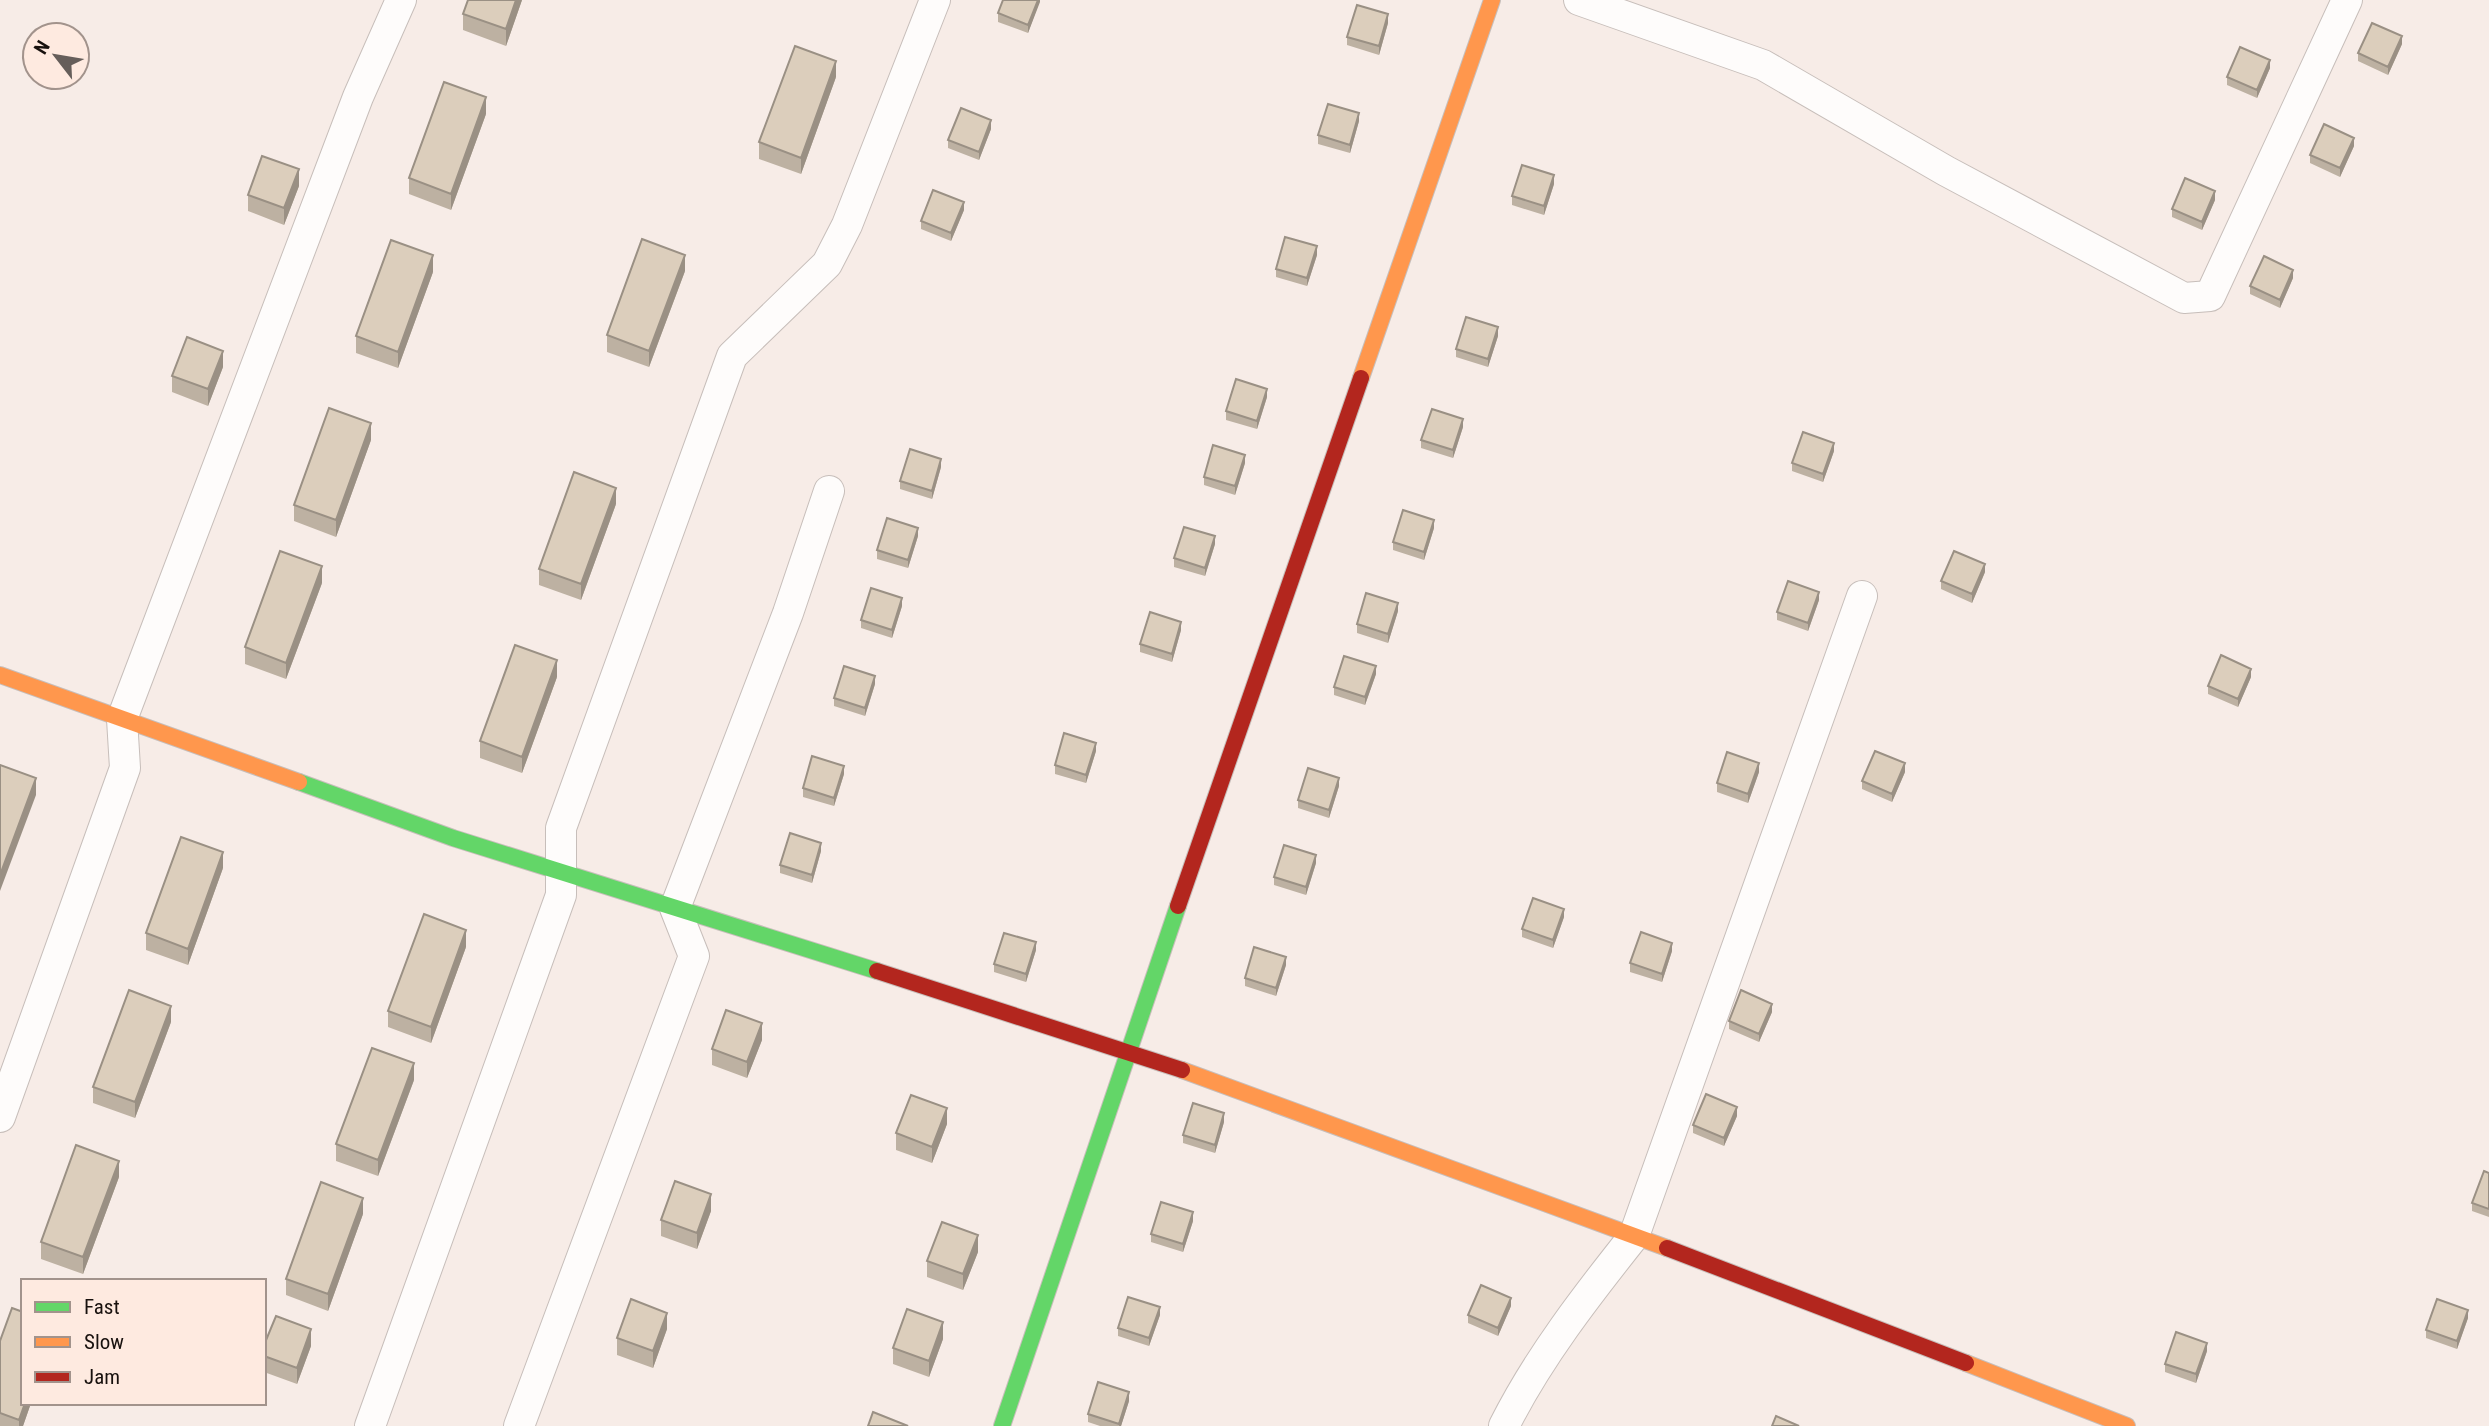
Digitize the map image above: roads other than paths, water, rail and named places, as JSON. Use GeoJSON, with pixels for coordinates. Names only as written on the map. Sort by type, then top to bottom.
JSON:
{"type":"FeatureCollection","features":[{"type":"Feature","properties":{"kind":"street"},"geometry":{"type":"LineString","coordinates":[[0,1117],[125,768],[122,719],[358,97],[401,0]]}},
{"type":"Feature","properties":{"kind":"street"},"geometry":{"type":"LineString","coordinates":[[370,1426],[561,895],[561,828],[732,356],[827,264],[847,225],[935,0]]}},
{"type":"Feature","properties":{"kind":"street"},"geometry":{"type":"LineString","coordinates":[[1002,1426],[1128,1051],[1492,0]]}},
{"type":"Feature","properties":{"kind":"street"},"geometry":{"type":"LineString","coordinates":[[1579,0],[1763,65],[1946,171],[2184,298],[2210,296],[2347,0]]}},
{"type":"Feature","properties":{"kind":"street"},"geometry":{"type":"LineString","coordinates":[[519,1426],[694,956],[675,908],[788,613],[829,491]]}},
{"type":"Feature","properties":{"kind":"street"},"geometry":{"type":"LineString","coordinates":[[1504,1426],[1518,1397],[1593,1288],[1634,1236],[1863,596]]}},
{"type":"Feature","properties":{"kind":"street"},"geometry":{"type":"LineString","coordinates":[[0,675],[453,838],[1128,1051],[1634,1236],[2127,1426]]}}]}
